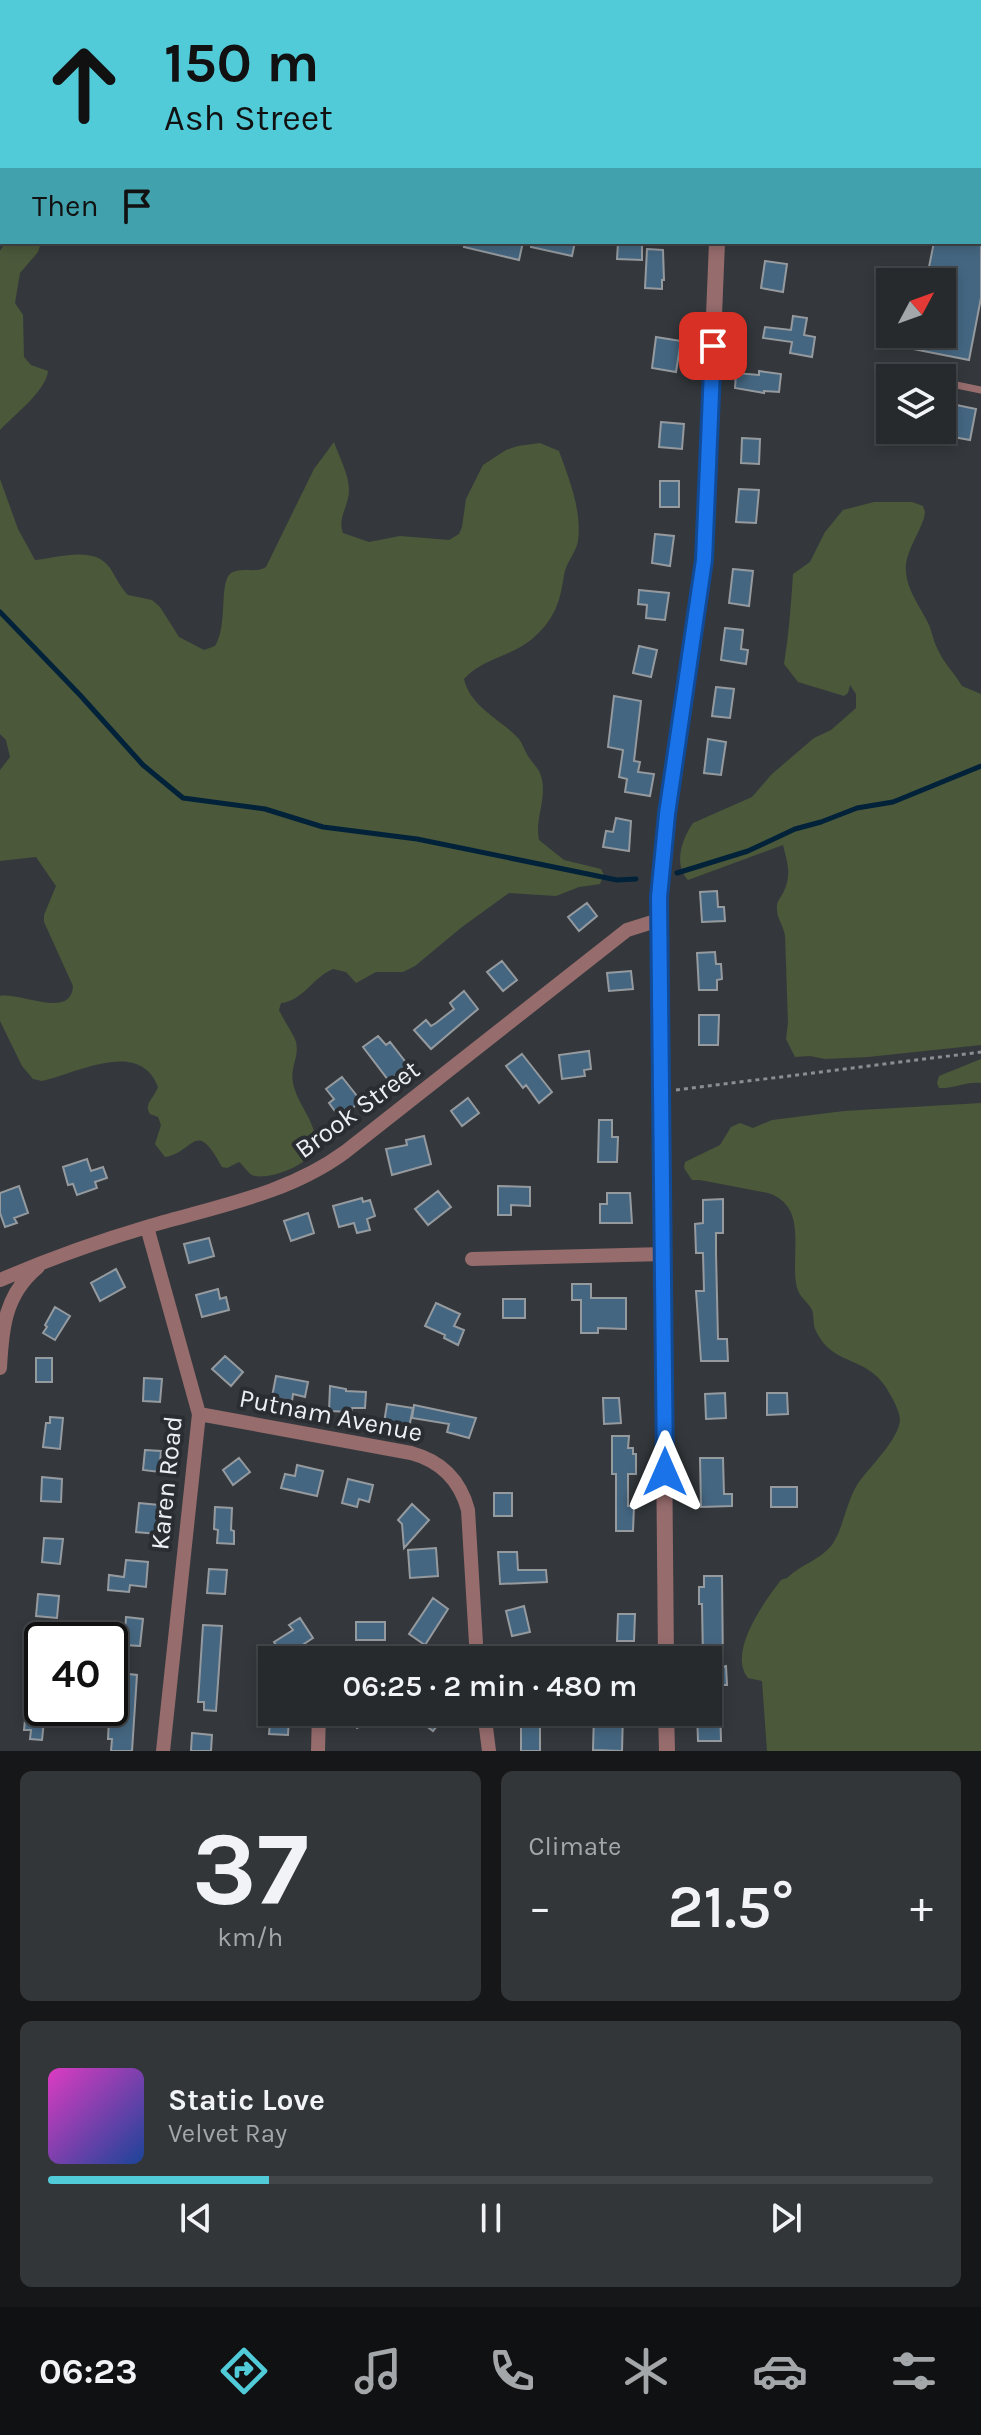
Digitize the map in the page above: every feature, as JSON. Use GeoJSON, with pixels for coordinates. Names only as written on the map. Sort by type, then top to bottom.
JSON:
{"type":"FeatureCollection","features":[{"type":"Feature","properties":{"kind":"street"},"geometry":{"type":"LineString","coordinates":[[666,1646],[660,871],[704,560],[717,244]]}},
{"type":"Feature","properties":{"kind":"street","name":"Brook Street"},"geometry":{"type":"LineString","coordinates":[[0,1280],[52,1258],[266,1192],[315,1173],[627,930],[659,920]]}},
{"type":"Feature","properties":{"kind":"street","name":"Karen Road"},"geometry":{"type":"LineString","coordinates":[[147,1227],[199,1414],[163,1751]]}},
{"type":"Feature","properties":{"kind":"street"},"geometry":{"type":"LineString","coordinates":[[472,1259],[664,1254]]}},
{"type":"Feature","properties":{"kind":"street"},"geometry":{"type":"LineString","coordinates":[[0,1368],[5,1313],[13,1296],[32,1272],[52,1258]]}},
{"type":"Feature","properties":{"kind":"street","name":"Putnam Avenue"},"geometry":{"type":"LineString","coordinates":[[199,1414],[411,1453],[426,1457],[445,1470],[460,1488],[468,1510],[476,1646]]}},
{"type":"Feature","properties":{"kind":"street"},"geometry":{"type":"LineString","coordinates":[[318,1751],[319,1726]]}},
{"type":"Feature","properties":{"kind":"street"},"geometry":{"type":"LineString","coordinates":[[486,1726],[489,1751]]}},
{"type":"Feature","properties":{"kind":"street"},"geometry":{"type":"LineString","coordinates":[[666,1726],[667,1751]]}},
{"type":"Feature","properties":{"kind":"lane"},"geometry":{"type":"LineString","coordinates":[[956,385],[981,390]]}},
{"type":"Feature","properties":{"kind":"path"},"geometry":{"type":"LineString","coordinates":[[660,1092],[981,1052]]}},
{"type":"Feature","properties":{"kind":"green space"},"geometry":{"type":"Polygon","coordinates":[[[5,244],[41,244],[38,252],[20,273],[15,303],[23,315],[24,357],[31,365],[48,371],[36,395],[0,430],[0,251],[5,244]]]}},
{"type":"Feature","properties":{"kind":"green space"},"geometry":{"type":"Polygon","coordinates":[[[334,442],[349,484],[341,522],[343,533],[369,542],[400,536],[449,540],[459,534],[466,499],[483,465],[518,446],[540,443],[559,451],[574,495],[579,529],[577,545],[565,570],[555,610],[532,639],[480,666],[464,679],[473,698],[519,739],[539,771],[543,797],[538,823],[539,840],[564,860],[601,869],[604,875],[600,884],[579,887],[556,896],[509,893],[403,972],[376,972],[356,983],[346,972],[333,969],[296,998],[281,1003],[279,1010],[296,1042],[293,1083],[316,1140],[306,1160],[278,1174],[259,1177],[250,1174],[239,1162],[222,1167],[213,1152],[200,1141],[165,1157],[155,1144],[161,1125],[158,1117],[148,1110],[158,1087],[149,1072],[137,1064],[123,1061],[106,1063],[42,1081],[33,1079],[22,1066],[0,1021],[0,996],[54,1003],[70,996],[73,986],[44,922],[56,886],[36,857],[0,861],[0,770],[10,757],[6,740],[0,734],[0,479],[18,529],[35,560],[85,555],[103,561],[128,595],[152,600],[179,637],[204,650],[215,646],[219,638],[225,587],[230,574],[266,567],[314,469],[334,442]]]}},
{"type":"Feature","properties":{"kind":"green space"},"geometry":{"type":"Polygon","coordinates":[[[874,502],[912,502],[923,506],[924,518],[906,564],[909,587],[943,659],[962,686],[981,694],[981,1045],[868,1057],[795,1057],[786,1039],[785,935],[777,909],[788,879],[783,845],[688,880],[683,874],[680,859],[685,836],[693,823],[752,797],[772,774],[814,738],[831,730],[856,708],[856,694],[850,685],[844,696],[798,682],[784,664],[793,574],[810,562],[825,532],[843,510],[874,502]]]}},
{"type":"Feature","properties":{"kind":"green space"},"geometry":{"type":"Polygon","coordinates":[[[981,1059],[981,1083],[939,1088],[939,1076],[981,1059]]]}},
{"type":"Feature","properties":{"kind":"green space"},"geometry":{"type":"Polygon","coordinates":[[[981,1103],[981,1751],[767,1751],[762,1681],[748,1678],[743,1667],[745,1641],[758,1613],[781,1580],[831,1546],[857,1485],[895,1435],[900,1419],[882,1382],[873,1373],[832,1351],[816,1331],[812,1310],[797,1287],[795,1231],[789,1208],[768,1193],[692,1180],[684,1168],[685,1162],[720,1145],[731,1127],[740,1123],[753,1128],[772,1120],[844,1111],[981,1103]]]}},
{"type":"Feature","properties":{"kind":"building"},"geometry":{"type":"Polygon","coordinates":[[[465,244],[523,244],[519,260],[464,247],[465,244]]]}},
{"type":"Feature","properties":{"kind":"building"},"geometry":{"type":"Polygon","coordinates":[[[532,244],[575,244],[572,256],[531,247],[532,244]]]}},
{"type":"Feature","properties":{"kind":"building"},"geometry":{"type":"Polygon","coordinates":[[[618,244],[642,244],[642,260],[617,259],[618,244]]]}},
{"type":"Feature","properties":{"kind":"building"},"geometry":{"type":"Polygon","coordinates":[[[934,244],[981,244],[981,298],[969,360],[913,349],[956,348],[956,268],[929,268],[934,244]]]}},
{"type":"Feature","properties":{"kind":"building"},"geometry":{"type":"Polygon","coordinates":[[[647,249],[663,250],[662,289],[645,288],[647,249]]]}},
{"type":"Feature","properties":{"kind":"building"},"geometry":{"type":"Polygon","coordinates":[[[765,261],[787,264],[783,292],[761,288],[765,261]]]}},
{"type":"Feature","properties":{"kind":"building"},"geometry":{"type":"Polygon","coordinates":[[[793,316],[807,318],[804,335],[815,337],[812,357],[790,353],[792,342],[763,338],[765,327],[791,330],[793,316]]]}},
{"type":"Feature","properties":{"kind":"building"},"geometry":{"type":"Polygon","coordinates":[[[656,337],[681,341],[676,372],[652,368],[656,337]]]}},
{"type":"Feature","properties":{"kind":"building"},"geometry":{"type":"Polygon","coordinates":[[[759,371],[781,374],[779,392],[735,388],[736,373],[759,375],[759,371]]]}},
{"type":"Feature","properties":{"kind":"building"},"geometry":{"type":"Polygon","coordinates":[[[956,405],[976,409],[970,440],[956,438],[956,405]]]}},
{"type":"Feature","properties":{"kind":"building"},"geometry":{"type":"Polygon","coordinates":[[[661,422],[684,424],[682,449],[659,447],[661,422]]]}},
{"type":"Feature","properties":{"kind":"building"},"geometry":{"type":"Polygon","coordinates":[[[742,438],[760,439],[759,464],[741,463],[742,438]]]}},
{"type":"Feature","properties":{"kind":"building"},"geometry":{"type":"Polygon","coordinates":[[[660,481],[679,481],[679,507],[660,507],[660,481]]]}},
{"type":"Feature","properties":{"kind":"building"},"geometry":{"type":"Polygon","coordinates":[[[739,489],[759,490],[756,523],[736,522],[739,489]]]}},
{"type":"Feature","properties":{"kind":"building"},"geometry":{"type":"Polygon","coordinates":[[[655,534],[674,536],[670,566],[652,563],[655,534]]]}},
{"type":"Feature","properties":{"kind":"building"},"geometry":{"type":"Polygon","coordinates":[[[733,569],[753,571],[749,606],[729,603],[733,569]]]}},
{"type":"Feature","properties":{"kind":"building"},"geometry":{"type":"Polygon","coordinates":[[[639,590],[669,593],[665,620],[646,618],[647,605],[638,604],[639,590]]]}},
{"type":"Feature","properties":{"kind":"building"},"geometry":{"type":"Polygon","coordinates":[[[725,628],[743,630],[741,649],[748,650],[746,664],[721,660],[725,628]]]}},
{"type":"Feature","properties":{"kind":"building"},"geometry":{"type":"Polygon","coordinates":[[[639,646],[657,650],[651,677],[633,673],[639,646]]]}},
{"type":"Feature","properties":{"kind":"building"},"geometry":{"type":"Polygon","coordinates":[[[716,687],[734,689],[730,718],[712,716],[716,687]]]}},
{"type":"Feature","properties":{"kind":"building"},"geometry":{"type":"Polygon","coordinates":[[[614,696],[641,701],[634,761],[640,762],[638,772],[654,774],[650,796],[625,792],[627,779],[619,777],[623,750],[608,747],[614,696]]]}},
{"type":"Feature","properties":{"kind":"building"},"geometry":{"type":"Polygon","coordinates":[[[708,739],[726,742],[721,775],[704,773],[708,739]]]}},
{"type":"Feature","properties":{"kind":"building"},"geometry":{"type":"Polygon","coordinates":[[[616,818],[631,821],[629,851],[603,847],[606,831],[613,832],[616,818]]]}},
{"type":"Feature","properties":{"kind":"building"},"geometry":{"type":"Polygon","coordinates":[[[717,891],[718,907],[724,907],[725,921],[702,922],[700,892],[717,891]]]}},
{"type":"Feature","properties":{"kind":"building"},"geometry":{"type":"Polygon","coordinates":[[[587,903],[597,916],[579,931],[568,917],[587,903]]]}},
{"type":"Feature","properties":{"kind":"building"},"geometry":{"type":"Polygon","coordinates":[[[715,952],[716,964],[721,964],[722,979],[717,980],[717,990],[699,990],[697,953],[715,952]]]}},
{"type":"Feature","properties":{"kind":"building"},"geometry":{"type":"Polygon","coordinates":[[[502,961],[517,980],[503,991],[487,972],[502,961]]]}},
{"type":"Feature","properties":{"kind":"building"},"geometry":{"type":"Polygon","coordinates":[[[631,971],[633,989],[609,991],[607,973],[631,971]]]}},
{"type":"Feature","properties":{"kind":"building"},"geometry":{"type":"Polygon","coordinates":[[[464,991],[478,1009],[431,1049],[414,1030],[426,1020],[431,1026],[454,1009],[450,1003],[464,991]]]}},
{"type":"Feature","properties":{"kind":"building"},"geometry":{"type":"Polygon","coordinates":[[[699,1015],[719,1015],[718,1045],[699,1045],[699,1015]]]}},
{"type":"Feature","properties":{"kind":"building"},"geometry":{"type":"Polygon","coordinates":[[[378,1036],[386,1045],[390,1042],[408,1065],[389,1081],[363,1047],[378,1036]]]}},
{"type":"Feature","properties":{"kind":"building"},"geometry":{"type":"Polygon","coordinates":[[[589,1051],[591,1069],[584,1070],[585,1076],[562,1079],[559,1055],[589,1051]]]}},
{"type":"Feature","properties":{"kind":"building"},"geometry":{"type":"Polygon","coordinates":[[[522,1054],[552,1092],[539,1103],[506,1066],[522,1054]]]}},
{"type":"Feature","properties":{"kind":"building"},"geometry":{"type":"Polygon","coordinates":[[[342,1077],[361,1101],[340,1118],[329,1103],[334,1099],[326,1089],[342,1077]]]}},
{"type":"Feature","properties":{"kind":"building"},"geometry":{"type":"Polygon","coordinates":[[[468,1098],[479,1113],[462,1126],[451,1111],[468,1098]]]}},
{"type":"Feature","properties":{"kind":"building"},"geometry":{"type":"Polygon","coordinates":[[[599,1120],[612,1120],[612,1137],[618,1137],[617,1162],[598,1162],[599,1120]]]}},
{"type":"Feature","properties":{"kind":"building"},"geometry":{"type":"Polygon","coordinates":[[[424,1136],[431,1164],[392,1175],[386,1149],[407,1145],[406,1140],[424,1136]]]}},
{"type":"Feature","properties":{"kind":"building"},"geometry":{"type":"Polygon","coordinates":[[[87,1159],[91,1171],[103,1167],[107,1178],[95,1182],[97,1188],[77,1195],[73,1184],[68,1185],[63,1167],[87,1159]]]}},
{"type":"Feature","properties":{"kind":"building"},"geometry":{"type":"Polygon","coordinates":[[[19,1186],[28,1213],[14,1218],[17,1223],[5,1227],[0,1213],[0,1193],[19,1186]]]}},
{"type":"Feature","properties":{"kind":"building"},"geometry":{"type":"Polygon","coordinates":[[[498,1186],[530,1187],[530,1206],[511,1205],[511,1215],[498,1215],[498,1186]]]}},
{"type":"Feature","properties":{"kind":"building"},"geometry":{"type":"Polygon","coordinates":[[[438,1191],[451,1207],[428,1225],[415,1209],[438,1191]]]}},
{"type":"Feature","properties":{"kind":"building"},"geometry":{"type":"Polygon","coordinates":[[[607,1193],[630,1193],[632,1223],[600,1223],[600,1204],[607,1204],[607,1193]]]}},
{"type":"Feature","properties":{"kind":"building"},"geometry":{"type":"Polygon","coordinates":[[[362,1198],[363,1202],[370,1200],[375,1216],[367,1219],[370,1230],[357,1233],[354,1223],[339,1227],[333,1206],[362,1198]]]}},
{"type":"Feature","properties":{"kind":"building"},"geometry":{"type":"Polygon","coordinates":[[[723,1199],[723,1233],[716,1233],[718,1339],[727,1339],[728,1361],[701,1361],[696,1291],[704,1291],[703,1253],[696,1253],[695,1224],[703,1223],[703,1200],[723,1199]]]}},
{"type":"Feature","properties":{"kind":"building"},"geometry":{"type":"Polygon","coordinates":[[[308,1213],[314,1233],[291,1241],[284,1221],[308,1213]]]}},
{"type":"Feature","properties":{"kind":"building"},"geometry":{"type":"Polygon","coordinates":[[[209,1238],[214,1256],[189,1263],[184,1244],[209,1238]]]}},
{"type":"Feature","properties":{"kind":"building"},"geometry":{"type":"Polygon","coordinates":[[[116,1269],[125,1287],[100,1301],[91,1283],[116,1269]]]}},
{"type":"Feature","properties":{"kind":"building"},"geometry":{"type":"Polygon","coordinates":[[[572,1284],[591,1284],[591,1298],[626,1298],[626,1329],[598,1328],[598,1333],[581,1333],[581,1300],[572,1300],[572,1284]]]}},
{"type":"Feature","properties":{"kind":"building"},"geometry":{"type":"Polygon","coordinates":[[[218,1289],[220,1299],[226,1297],[229,1310],[202,1317],[196,1295],[218,1289]]]}},
{"type":"Feature","properties":{"kind":"building"},"geometry":{"type":"Polygon","coordinates":[[[503,1299],[525,1299],[525,1318],[503,1318],[503,1299]]]}},
{"type":"Feature","properties":{"kind":"building"},"geometry":{"type":"Polygon","coordinates":[[[436,1303],[460,1314],[454,1326],[464,1330],[458,1345],[425,1326],[436,1303]]]}},
{"type":"Feature","properties":{"kind":"building"},"geometry":{"type":"Polygon","coordinates":[[[55,1307],[70,1316],[55,1340],[43,1333],[55,1307]]]}},
{"type":"Feature","properties":{"kind":"building"},"geometry":{"type":"Polygon","coordinates":[[[225,1356],[243,1372],[231,1386],[212,1369],[225,1356]]]}},
{"type":"Feature","properties":{"kind":"building"},"geometry":{"type":"Polygon","coordinates":[[[36,1358],[52,1358],[52,1382],[36,1382],[36,1358]]]}},
{"type":"Feature","properties":{"kind":"building"},"geometry":{"type":"Polygon","coordinates":[[[276,1376],[308,1382],[305,1397],[293,1394],[292,1401],[272,1397],[276,1376]]]}},
{"type":"Feature","properties":{"kind":"building"},"geometry":{"type":"Polygon","coordinates":[[[144,1378],[162,1379],[160,1402],[143,1401],[144,1378]]]}},
{"type":"Feature","properties":{"kind":"building"},"geometry":{"type":"Polygon","coordinates":[[[330,1386],[366,1392],[365,1408],[352,1408],[351,1412],[329,1411],[330,1386]]]}},
{"type":"Feature","properties":{"kind":"building"},"geometry":{"type":"Polygon","coordinates":[[[725,1393],[726,1418],[706,1419],[705,1394],[725,1393]]]}},
{"type":"Feature","properties":{"kind":"building"},"geometry":{"type":"Polygon","coordinates":[[[767,1393],[787,1393],[788,1414],[767,1415],[767,1393]]]}},
{"type":"Feature","properties":{"kind":"building"},"geometry":{"type":"Polygon","coordinates":[[[603,1398],[619,1398],[621,1423],[604,1424],[603,1398]]]}},
{"type":"Feature","properties":{"kind":"building"},"geometry":{"type":"Polygon","coordinates":[[[387,1404],[413,1408],[409,1428],[384,1423],[387,1404]]]}},
{"type":"Feature","properties":{"kind":"building"},"geometry":{"type":"Polygon","coordinates":[[[414,1405],[476,1418],[469,1438],[447,1432],[449,1424],[412,1418],[414,1405]]]}},
{"type":"Feature","properties":{"kind":"building"},"geometry":{"type":"Polygon","coordinates":[[[50,1417],[63,1418],[60,1449],[43,1447],[46,1423],[50,1423],[50,1417]]]}},
{"type":"Feature","properties":{"kind":"building"},"geometry":{"type":"Polygon","coordinates":[[[612,1436],[629,1436],[628,1448],[633,1448],[633,1454],[636,1454],[636,1474],[628,1474],[628,1506],[634,1506],[633,1531],[616,1531],[612,1436]]]}},
{"type":"Feature","properties":{"kind":"building"},"geometry":{"type":"Polygon","coordinates":[[[145,1450],[161,1451],[159,1472],[143,1470],[145,1450]]]}},
{"type":"Feature","properties":{"kind":"building"},"geometry":{"type":"Polygon","coordinates":[[[239,1458],[250,1472],[233,1485],[223,1470],[239,1458]]]}},
{"type":"Feature","properties":{"kind":"building"},"geometry":{"type":"Polygon","coordinates":[[[700,1458],[723,1458],[724,1494],[732,1494],[732,1506],[701,1507],[700,1458]]]}},
{"type":"Feature","properties":{"kind":"building"},"geometry":{"type":"Polygon","coordinates":[[[297,1465],[323,1471],[317,1496],[281,1488],[285,1474],[295,1476],[297,1465]]]}},
{"type":"Feature","properties":{"kind":"building"},"geometry":{"type":"Polygon","coordinates":[[[42,1477],[62,1479],[61,1502],[41,1501],[42,1477]]]}},
{"type":"Feature","properties":{"kind":"building"},"geometry":{"type":"Polygon","coordinates":[[[348,1479],[373,1485],[369,1502],[359,1499],[357,1507],[342,1503],[348,1479]]]}},
{"type":"Feature","properties":{"kind":"building"},"geometry":{"type":"Polygon","coordinates":[[[771,1487],[797,1487],[797,1507],[771,1507],[771,1487]]]}},
{"type":"Feature","properties":{"kind":"building"},"geometry":{"type":"Polygon","coordinates":[[[494,1493],[512,1493],[512,1516],[494,1516],[494,1493]]]}},
{"type":"Feature","properties":{"kind":"building"},"geometry":{"type":"Polygon","coordinates":[[[139,1503],[159,1505],[157,1534],[136,1532],[139,1503]]]}},
{"type":"Feature","properties":{"kind":"building"},"geometry":{"type":"Polygon","coordinates":[[[412,1504],[429,1520],[404,1548],[402,1524],[398,1520],[412,1504]]]}},
{"type":"Feature","properties":{"kind":"building"},"geometry":{"type":"Polygon","coordinates":[[[215,1507],[232,1508],[234,1544],[217,1543],[215,1507]]]}},
{"type":"Feature","properties":{"kind":"building"},"geometry":{"type":"Polygon","coordinates":[[[44,1538],[63,1539],[60,1564],[42,1562],[44,1538]]]}},
{"type":"Feature","properties":{"kind":"building"},"geometry":{"type":"Polygon","coordinates":[[[436,1548],[438,1576],[410,1578],[408,1550],[436,1548]]]}},
{"type":"Feature","properties":{"kind":"building"},"geometry":{"type":"Polygon","coordinates":[[[498,1552],[517,1552],[518,1570],[546,1570],[547,1582],[500,1584],[498,1552]]]}},
{"type":"Feature","properties":{"kind":"building"},"geometry":{"type":"Polygon","coordinates":[[[126,1560],[148,1562],[146,1587],[130,1585],[129,1592],[108,1590],[109,1575],[124,1577],[126,1560]]]}},
{"type":"Feature","properties":{"kind":"building"},"geometry":{"type":"Polygon","coordinates":[[[209,1569],[227,1570],[225,1594],[207,1593],[209,1569]]]}},
{"type":"Feature","properties":{"kind":"building"},"geometry":{"type":"Polygon","coordinates":[[[704,1576],[722,1576],[723,1667],[726,1666],[727,1685],[722,1685],[722,1646],[703,1646],[699,1587],[704,1587],[704,1576]]]}},
{"type":"Feature","properties":{"kind":"building"},"geometry":{"type":"Polygon","coordinates":[[[38,1594],[59,1596],[57,1618],[36,1616],[38,1594]]]}},
{"type":"Feature","properties":{"kind":"building"},"geometry":{"type":"Polygon","coordinates":[[[433,1598],[448,1609],[425,1645],[409,1634],[433,1598]]]}},
{"type":"Feature","properties":{"kind":"building"},"geometry":{"type":"Polygon","coordinates":[[[524,1606],[530,1632],[512,1636],[506,1611],[524,1606]]]}},
{"type":"Feature","properties":{"kind":"building"},"geometry":{"type":"Polygon","coordinates":[[[618,1614],[635,1614],[634,1641],[617,1641],[618,1614]]]}},
{"type":"Feature","properties":{"kind":"building"},"geometry":{"type":"Polygon","coordinates":[[[126,1617],[143,1619],[140,1646],[128,1645],[126,1617]]]}},
{"type":"Feature","properties":{"kind":"building"},"geometry":{"type":"Polygon","coordinates":[[[300,1618],[313,1638],[301,1646],[277,1646],[274,1642],[293,1630],[289,1625],[300,1618]]]}},
{"type":"Feature","properties":{"kind":"building"},"geometry":{"type":"Polygon","coordinates":[[[356,1622],[385,1622],[385,1640],[356,1640],[356,1622]]]}},
{"type":"Feature","properties":{"kind":"building"},"geometry":{"type":"Polygon","coordinates":[[[203,1625],[222,1626],[216,1711],[204,1710],[204,1702],[198,1702],[203,1625]]]}},
{"type":"Feature","properties":{"kind":"building"},"geometry":{"type":"Polygon","coordinates":[[[128,1674],[137,1675],[132,1751],[111,1751],[112,1739],[108,1739],[109,1726],[128,1726],[128,1674]]]}},
{"type":"Feature","properties":{"kind":"building"},"geometry":{"type":"Polygon","coordinates":[[[24,1726],[43,1726],[42,1740],[30,1739],[31,1730],[24,1730],[24,1726]]]}},
{"type":"Feature","properties":{"kind":"building"},"geometry":{"type":"Polygon","coordinates":[[[270,1726],[288,1726],[288,1735],[269,1734],[270,1726]]]}},
{"type":"Feature","properties":{"kind":"building"},"geometry":{"type":"Polygon","coordinates":[[[521,1726],[540,1726],[540,1751],[521,1751],[521,1726]]]}},
{"type":"Feature","properties":{"kind":"building"},"geometry":{"type":"Polygon","coordinates":[[[594,1726],[623,1726],[622,1751],[593,1750],[594,1726]]]}},
{"type":"Feature","properties":{"kind":"building"},"geometry":{"type":"Polygon","coordinates":[[[697,1726],[721,1726],[721,1741],[698,1741],[697,1726]]]}},
{"type":"Feature","properties":{"kind":"building"},"geometry":{"type":"Polygon","coordinates":[[[192,1733],[212,1735],[211,1751],[191,1751],[192,1733]]]}},
{"type":"Feature","properties":{"kind":"waterway"},"geometry":{"type":"LineString","coordinates":[[0,612],[143,765],[183,798],[265,809],[323,827],[417,839],[617,880],[636,879]]}},
{"type":"Feature","properties":{"kind":"waterway"},"geometry":{"type":"LineString","coordinates":[[677,873],[748,851],[795,829],[857,808],[893,802],[981,766]]}},
{"type":"Feature","properties":{"kind":"route"},"geometry":{"type":"LineString","coordinates":[[665,1472],[660,871],[704,560],[713,346]]}}]}
